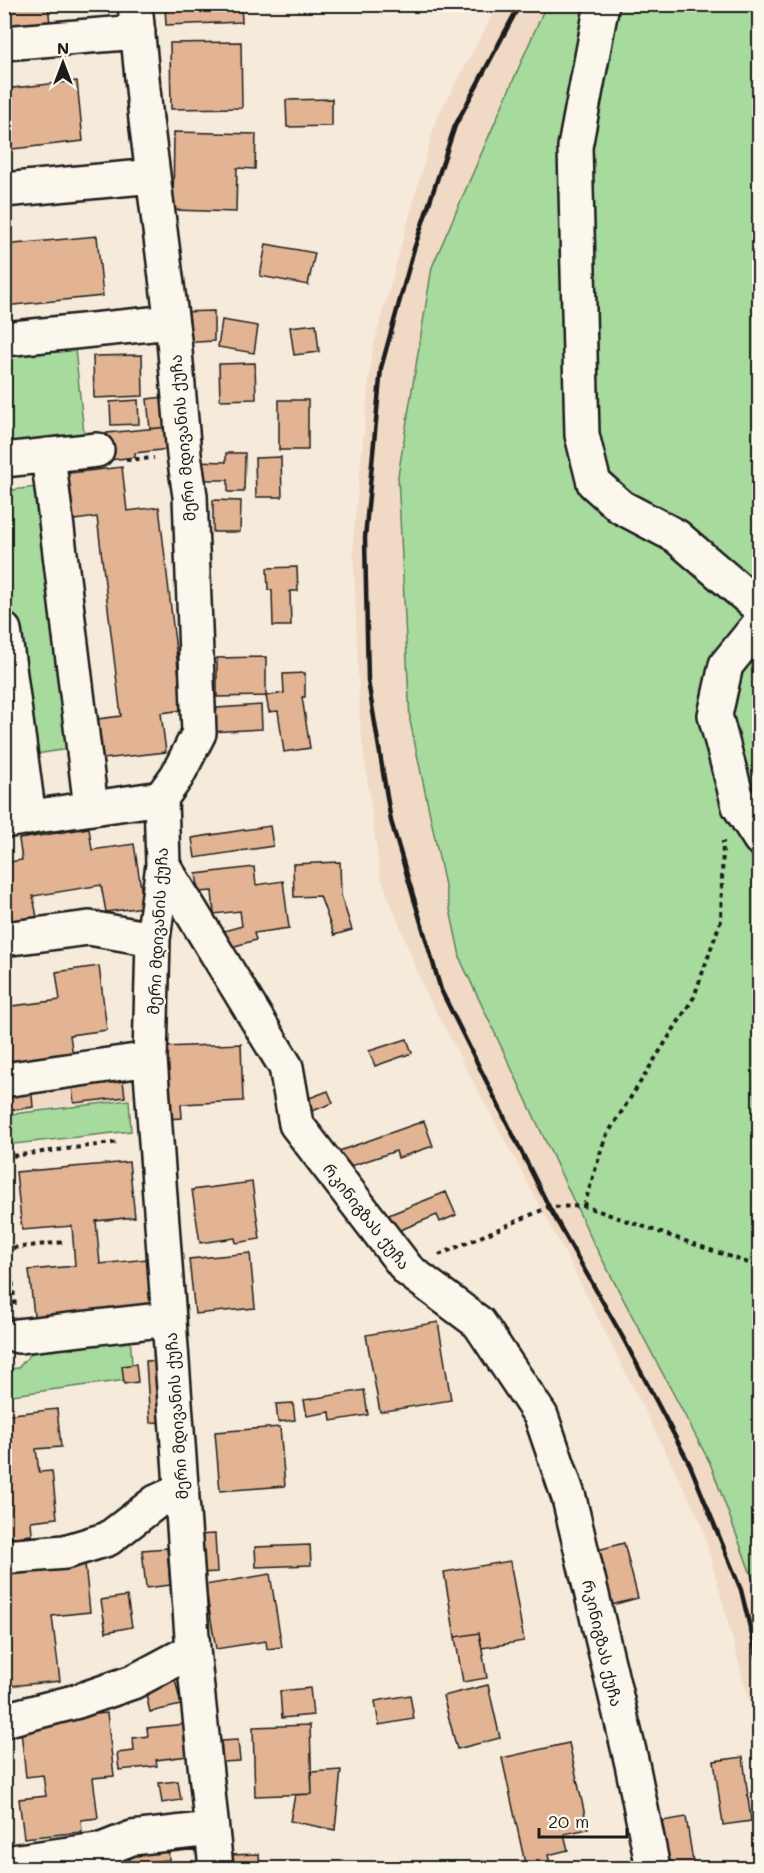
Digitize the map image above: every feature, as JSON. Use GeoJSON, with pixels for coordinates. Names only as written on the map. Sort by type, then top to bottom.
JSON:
{"type":"FeatureCollection","features":[{"type":"Feature","properties":{"kind":"street"},"geometry":{"type":"LineString","coordinates":[[602,4],[575,147],[582,435],[594,483],[621,507],[676,536],[759,608]]}},
{"type":"Feature","properties":{"kind":"street"},"geometry":{"type":"LineString","coordinates":[[4,43],[136,18]]}},
{"type":"Feature","properties":{"kind":"street","name":"მერი მდივანის ქუჩა"},"geometry":{"type":"LineString","coordinates":[[136,18],[190,496],[199,733],[177,776],[161,798],[163,865],[153,939],[150,1059],[193,1650],[216,1869]]}},
{"type":"Feature","properties":{"kind":"street"},"geometry":{"type":"LineString","coordinates":[[4,190],[153,176]]}},
{"type":"Feature","properties":{"kind":"street"},"geometry":{"type":"LineString","coordinates":[[4,339],[171,322]]}},
{"type":"Feature","properties":{"kind":"street"},"geometry":{"type":"LineString","coordinates":[[4,460],[97,450]]}},
{"type":"Feature","properties":{"kind":"street"},"geometry":{"type":"LineString","coordinates":[[48,455],[91,808]]}},
{"type":"Feature","properties":{"kind":"street"},"geometry":{"type":"LineString","coordinates":[[759,623],[726,665],[715,716],[739,806],[759,839]]}},
{"type":"Feature","properties":{"kind":"street"},"geometry":{"type":"LineString","coordinates":[[4,630],[17,819],[161,798]]}},
{"type":"Feature","properties":{"kind":"street","name":"რკინიგზას ქუჩა"},"geometry":{"type":"LineString","coordinates":[[163,865],[286,1067],[296,1124],[408,1270],[479,1323],[541,1416],[569,1498],[632,1764],[653,1869]]}},
{"type":"Feature","properties":{"kind":"street"},"geometry":{"type":"LineString","coordinates":[[4,939],[89,928],[153,939]]}},
{"type":"Feature","properties":{"kind":"street"},"geometry":{"type":"LineString","coordinates":[[4,1080],[150,1059]]}},
{"type":"Feature","properties":{"kind":"street"},"geometry":{"type":"LineString","coordinates":[[18,1336],[169,1318]]}},
{"type":"Feature","properties":{"kind":"street"},"geometry":{"type":"LineString","coordinates":[[4,1557],[65,1552],[108,1539],[156,1502],[182,1490]]}},
{"type":"Feature","properties":{"kind":"street"},"geometry":{"type":"LineString","coordinates":[[4,1720],[78,1701],[133,1682],[193,1650]]}},
{"type":"Feature","properties":{"kind":"street"},"geometry":{"type":"LineString","coordinates":[[4,1863],[104,1849],[132,1838],[211,1829]]}},
{"type":"Feature","properties":{"kind":"path"},"geometry":{"type":"LineString","coordinates":[[97,450],[110,462],[184,455]]}},
{"type":"Feature","properties":{"kind":"path"},"geometry":{"type":"LineString","coordinates":[[584,1206],[605,1138],[694,997],[721,920],[723,836]]}},
{"type":"Feature","properties":{"kind":"path"},"geometry":{"type":"LineString","coordinates":[[4,1157],[120,1142]]}},
{"type":"Feature","properties":{"kind":"path"},"geometry":{"type":"LineString","coordinates":[[408,1270],[549,1207],[584,1206],[759,1267]]}},
{"type":"Feature","properties":{"kind":"path"},"geometry":{"type":"LineString","coordinates":[[4,1211],[6,1249],[18,1336]]}},
{"type":"Feature","properties":{"kind":"path"},"geometry":{"type":"LineString","coordinates":[[6,1249],[64,1242]]}},
{"type":"Feature","properties":{"kind":"shaded area"},"geometry":{"type":"Polygon","coordinates":[[[498,5],[546,5],[432,267],[398,476],[410,721],[461,961],[592,1240],[710,1463],[759,1596],[759,1738],[701,1522],[566,1255],[425,991],[380,875],[360,724],[353,539],[372,351],[436,120],[498,5]]]}},
{"type":"Feature","properties":{"kind":"shaded area"},"geometry":{"type":"Polygon","coordinates":[[[130,1068],[133,1098],[5,1113],[4,1085],[130,1068]]]}},
{"type":"Feature","properties":{"kind":"green space"},"geometry":{"type":"Polygon","coordinates":[[[546,5],[759,5],[759,1596],[710,1463],[592,1240],[461,961],[410,721],[398,476],[432,267],[546,5]]]}},
{"type":"Feature","properties":{"kind":"green space"},"geometry":{"type":"Polygon","coordinates":[[[75,349],[85,443],[5,450],[5,355],[75,349]]]}},
{"type":"Feature","properties":{"kind":"green space"},"geometry":{"type":"Polygon","coordinates":[[[36,487],[75,748],[30,755],[5,584],[4,491],[36,487]]]}},
{"type":"Feature","properties":{"kind":"green space"},"geometry":{"type":"Polygon","coordinates":[[[129,1100],[131,1131],[5,1145],[5,1115],[129,1100]]]}},
{"type":"Feature","properties":{"kind":"green space"},"geometry":{"type":"Polygon","coordinates":[[[130,1335],[133,1379],[5,1396],[4,1369],[18,1368],[39,1345],[130,1335]]]}},
{"type":"Feature","properties":{"kind":"building"},"geometry":{"type":"Polygon","coordinates":[[[4,4],[48,4],[50,24],[4,27],[4,4]]]}},
{"type":"Feature","properties":{"kind":"building"},"geometry":{"type":"Polygon","coordinates":[[[165,4],[241,4],[242,22],[166,25],[165,4]]]}},
{"type":"Feature","properties":{"kind":"building"},"geometry":{"type":"Polygon","coordinates":[[[241,42],[242,108],[171,109],[170,43],[241,42]]]}},
{"type":"Feature","properties":{"kind":"building"},"geometry":{"type":"Polygon","coordinates":[[[77,81],[83,141],[4,150],[4,89],[77,81]]]}},
{"type":"Feature","properties":{"kind":"building"},"geometry":{"type":"Polygon","coordinates":[[[332,99],[332,126],[287,127],[286,100],[332,99]]]}},
{"type":"Feature","properties":{"kind":"building"},"geometry":{"type":"Polygon","coordinates":[[[174,132],[256,134],[255,169],[237,168],[236,212],[173,210],[174,132]]]}},
{"type":"Feature","properties":{"kind":"building"},"geometry":{"type":"Polygon","coordinates":[[[97,236],[103,296],[4,306],[4,245],[97,236]]]}},
{"type":"Feature","properties":{"kind":"building"},"geometry":{"type":"Polygon","coordinates":[[[266,244],[315,253],[308,285],[260,276],[266,244]]]}},
{"type":"Feature","properties":{"kind":"building"},"geometry":{"type":"Polygon","coordinates":[[[214,311],[214,341],[178,343],[177,312],[214,311]]]}},
{"type":"Feature","properties":{"kind":"building"},"geometry":{"type":"Polygon","coordinates":[[[222,320],[258,326],[254,353],[218,347],[222,320]]]}},
{"type":"Feature","properties":{"kind":"building"},"geometry":{"type":"Polygon","coordinates":[[[316,324],[319,352],[294,355],[290,327],[316,324]]]}},
{"type":"Feature","properties":{"kind":"building"},"geometry":{"type":"Polygon","coordinates":[[[142,355],[143,396],[94,398],[93,356],[142,355]]]}},
{"type":"Feature","properties":{"kind":"building"},"geometry":{"type":"Polygon","coordinates":[[[255,363],[256,399],[220,400],[219,364],[255,363]]]}},
{"type":"Feature","properties":{"kind":"building"},"geometry":{"type":"Polygon","coordinates":[[[164,397],[167,427],[150,429],[147,399],[164,397]]]}},
{"type":"Feature","properties":{"kind":"building"},"geometry":{"type":"Polygon","coordinates":[[[138,400],[139,424],[111,425],[110,402],[138,400]]]}},
{"type":"Feature","properties":{"kind":"building"},"geometry":{"type":"Polygon","coordinates":[[[279,400],[308,400],[308,450],[279,450],[279,400]]]}},
{"type":"Feature","properties":{"kind":"building"},"geometry":{"type":"Polygon","coordinates":[[[167,427],[169,449],[135,453],[135,457],[110,460],[107,433],[167,427]]]}},
{"type":"Feature","properties":{"kind":"building"},"geometry":{"type":"Polygon","coordinates":[[[226,453],[245,453],[244,492],[228,492],[228,480],[194,480],[194,461],[226,462],[226,453]]]}},
{"type":"Feature","properties":{"kind":"building"},"geometry":{"type":"Polygon","coordinates":[[[281,457],[282,497],[256,497],[255,458],[281,457]]]}},
{"type":"Feature","properties":{"kind":"building"},"geometry":{"type":"Polygon","coordinates":[[[122,467],[127,511],[159,507],[183,710],[161,713],[166,752],[103,759],[98,719],[121,716],[97,517],[67,521],[61,474],[122,467]]]}},
{"type":"Feature","properties":{"kind":"building"},"geometry":{"type":"Polygon","coordinates":[[[213,500],[241,501],[240,532],[213,532],[213,500]]]}},
{"type":"Feature","properties":{"kind":"building"},"geometry":{"type":"Polygon","coordinates":[[[297,567],[298,591],[290,591],[291,626],[273,626],[272,590],[268,590],[267,568],[297,567]]]}},
{"type":"Feature","properties":{"kind":"building"},"geometry":{"type":"Polygon","coordinates":[[[266,657],[266,696],[217,697],[217,658],[266,657]]]}},
{"type":"Feature","properties":{"kind":"building"},"geometry":{"type":"Polygon","coordinates":[[[305,673],[305,697],[302,697],[310,748],[284,752],[278,711],[269,712],[266,696],[284,693],[283,674],[305,673]]]}},
{"type":"Feature","properties":{"kind":"building"},"geometry":{"type":"Polygon","coordinates":[[[261,705],[262,729],[210,732],[217,708],[261,705]]]}},
{"type":"Feature","properties":{"kind":"building"},"geometry":{"type":"Polygon","coordinates":[[[270,826],[273,846],[195,858],[192,838],[270,826]]]}},
{"type":"Feature","properties":{"kind":"building"},"geometry":{"type":"Polygon","coordinates":[[[89,828],[92,850],[134,844],[144,907],[106,912],[101,885],[33,896],[38,923],[4,929],[4,863],[22,860],[19,839],[89,828]]]}},
{"type":"Feature","properties":{"kind":"building"},"geometry":{"type":"Polygon","coordinates":[[[340,862],[341,895],[352,930],[334,935],[320,896],[294,897],[293,864],[340,862]]]}},
{"type":"Feature","properties":{"kind":"building"},"geometry":{"type":"Polygon","coordinates":[[[254,867],[256,885],[283,881],[289,928],[254,933],[256,940],[228,948],[224,931],[242,926],[240,911],[214,914],[212,891],[199,892],[196,874],[254,867]]]}},
{"type":"Feature","properties":{"kind":"building"},"geometry":{"type":"Polygon","coordinates":[[[99,966],[107,1030],[70,1035],[73,1056],[4,1065],[4,1007],[60,1000],[56,972],[99,966]]]}},
{"type":"Feature","properties":{"kind":"building"},"geometry":{"type":"Polygon","coordinates":[[[407,1039],[412,1053],[375,1066],[369,1051],[407,1039]]]}},
{"type":"Feature","properties":{"kind":"building"},"geometry":{"type":"Polygon","coordinates":[[[241,1044],[243,1101],[181,1104],[182,1118],[166,1119],[163,1047],[241,1044]]]}},
{"type":"Feature","properties":{"kind":"building"},"geometry":{"type":"Polygon","coordinates":[[[122,1073],[125,1097],[74,1103],[71,1079],[122,1073]]]}},
{"type":"Feature","properties":{"kind":"building"},"geometry":{"type":"Polygon","coordinates":[[[31,1085],[33,1107],[4,1111],[4,1088],[31,1085]]]}},
{"type":"Feature","properties":{"kind":"building"},"geometry":{"type":"Polygon","coordinates":[[[328,1091],[333,1103],[312,1111],[307,1099],[328,1091]]]}},
{"type":"Feature","properties":{"kind":"building"},"geometry":{"type":"Polygon","coordinates":[[[424,1121],[433,1146],[398,1158],[396,1151],[345,1168],[339,1151],[424,1121]]]}},
{"type":"Feature","properties":{"kind":"building"},"geometry":{"type":"Polygon","coordinates":[[[129,1162],[135,1217],[96,1221],[100,1264],[147,1259],[152,1315],[35,1325],[29,1270],[75,1266],[72,1226],[22,1230],[16,1172],[129,1162]]]}},
{"type":"Feature","properties":{"kind":"building"},"geometry":{"type":"Polygon","coordinates":[[[252,1182],[260,1239],[236,1243],[235,1238],[200,1243],[192,1190],[252,1182]]]}},
{"type":"Feature","properties":{"kind":"building"},"geometry":{"type":"Polygon","coordinates":[[[446,1192],[456,1215],[440,1222],[437,1215],[393,1233],[386,1216],[446,1192]]]}},
{"type":"Feature","properties":{"kind":"building"},"geometry":{"type":"Polygon","coordinates":[[[250,1253],[255,1308],[195,1314],[189,1259],[250,1253]]]}},
{"type":"Feature","properties":{"kind":"building"},"geometry":{"type":"Polygon","coordinates":[[[438,1322],[451,1400],[380,1412],[366,1335],[438,1322]]]}},
{"type":"Feature","properties":{"kind":"building"},"geometry":{"type":"Polygon","coordinates":[[[164,1360],[168,1421],[150,1423],[146,1361],[164,1360]]]}},
{"type":"Feature","properties":{"kind":"building"},"geometry":{"type":"Polygon","coordinates":[[[136,1364],[138,1382],[124,1384],[122,1366],[136,1364]]]}},
{"type":"Feature","properties":{"kind":"building"},"geometry":{"type":"Polygon","coordinates":[[[364,1390],[368,1415],[331,1421],[330,1412],[307,1416],[304,1400],[364,1390]]]}},
{"type":"Feature","properties":{"kind":"building"},"geometry":{"type":"Polygon","coordinates":[[[293,1403],[295,1420],[278,1422],[276,1404],[293,1403]]]}},
{"type":"Feature","properties":{"kind":"building"},"geometry":{"type":"Polygon","coordinates":[[[57,1409],[61,1447],[36,1449],[39,1472],[52,1471],[57,1518],[31,1521],[32,1535],[4,1538],[4,1415],[57,1409]]]}},
{"type":"Feature","properties":{"kind":"building"},"geometry":{"type":"Polygon","coordinates":[[[280,1427],[285,1486],[220,1491],[215,1432],[280,1427]]]}},
{"type":"Feature","properties":{"kind":"building"},"geometry":{"type":"Polygon","coordinates":[[[215,1534],[217,1572],[198,1573],[195,1535],[215,1534]]]}},
{"type":"Feature","properties":{"kind":"building"},"geometry":{"type":"Polygon","coordinates":[[[624,1543],[638,1598],[608,1606],[594,1551],[624,1543]]]}},
{"type":"Feature","properties":{"kind":"building"},"geometry":{"type":"Polygon","coordinates":[[[310,1545],[311,1565],[256,1567],[255,1547],[310,1545]]]}},
{"type":"Feature","properties":{"kind":"building"},"geometry":{"type":"Polygon","coordinates":[[[167,1548],[170,1585],[146,1588],[142,1550],[167,1548]]]}},
{"type":"Feature","properties":{"kind":"building"},"geometry":{"type":"Polygon","coordinates":[[[510,1561],[524,1641],[482,1648],[479,1633],[455,1637],[444,1572],[510,1561]]]}},
{"type":"Feature","properties":{"kind":"building"},"geometry":{"type":"Polygon","coordinates":[[[85,1564],[90,1612],[52,1616],[60,1681],[10,1686],[4,1638],[4,1572],[85,1564]]]}},
{"type":"Feature","properties":{"kind":"building"},"geometry":{"type":"Polygon","coordinates":[[[270,1574],[282,1647],[267,1649],[266,1641],[216,1649],[205,1585],[270,1574]]]}},
{"type":"Feature","properties":{"kind":"building"},"geometry":{"type":"Polygon","coordinates":[[[127,1596],[132,1627],[106,1632],[101,1600],[127,1596]]]}},
{"type":"Feature","properties":{"kind":"building"},"geometry":{"type":"Polygon","coordinates":[[[479,1633],[487,1678],[463,1682],[455,1637],[479,1633]]]}},
{"type":"Feature","properties":{"kind":"building"},"geometry":{"type":"Polygon","coordinates":[[[175,1679],[181,1705],[150,1712],[144,1686],[175,1679]]]}},
{"type":"Feature","properties":{"kind":"building"},"geometry":{"type":"Polygon","coordinates":[[[488,1685],[500,1738],[457,1749],[443,1696],[488,1685]]]}},
{"type":"Feature","properties":{"kind":"building"},"geometry":{"type":"Polygon","coordinates":[[[310,1688],[313,1715],[282,1718],[280,1691],[310,1688]]]}},
{"type":"Feature","properties":{"kind":"building"},"geometry":{"type":"Polygon","coordinates":[[[410,1695],[414,1719],[379,1725],[375,1701],[410,1695]]]}},
{"type":"Feature","properties":{"kind":"building"},"geometry":{"type":"Polygon","coordinates":[[[107,1713],[114,1776],[93,1778],[98,1818],[81,1820],[82,1832],[24,1838],[19,1799],[46,1796],[43,1775],[26,1777],[20,1722],[107,1713]]]}},
{"type":"Feature","properties":{"kind":"building"},"geometry":{"type":"Polygon","coordinates":[[[185,1724],[188,1756],[156,1760],[157,1766],[119,1770],[117,1753],[134,1751],[133,1738],[148,1736],[147,1728],[185,1724]]]}},
{"type":"Feature","properties":{"kind":"building"},"geometry":{"type":"Polygon","coordinates":[[[310,1725],[312,1794],[255,1796],[253,1727],[310,1725]]]}},
{"type":"Feature","properties":{"kind":"building"},"geometry":{"type":"Polygon","coordinates":[[[238,1740],[240,1761],[223,1762],[221,1741],[238,1740]]]}},
{"type":"Feature","properties":{"kind":"building"},"geometry":{"type":"Polygon","coordinates":[[[569,1743],[588,1829],[564,1834],[568,1850],[548,1855],[551,1868],[526,1868],[502,1758],[569,1743]]]}},
{"type":"Feature","properties":{"kind":"building"},"geometry":{"type":"Polygon","coordinates":[[[743,1757],[751,1821],[723,1825],[714,1761],[743,1757]]]}},
{"type":"Feature","properties":{"kind":"building"},"geometry":{"type":"Polygon","coordinates":[[[341,1770],[335,1830],[290,1821],[295,1795],[312,1794],[311,1772],[341,1770]]]}},
{"type":"Feature","properties":{"kind":"building"},"geometry":{"type":"Polygon","coordinates":[[[178,1781],[181,1800],[162,1803],[159,1783],[178,1781]]]}},
{"type":"Feature","properties":{"kind":"building"},"geometry":{"type":"Polygon","coordinates":[[[686,1817],[694,1868],[670,1868],[662,1821],[686,1817]]]}},
{"type":"Feature","properties":{"kind":"building"},"geometry":{"type":"Polygon","coordinates":[[[168,1844],[169,1860],[130,1863],[129,1848],[168,1844]]]}},
{"type":"Feature","properties":{"kind":"building"},"geometry":{"type":"Polygon","coordinates":[[[259,1854],[260,1868],[229,1868],[229,1855],[259,1854]]]}},
{"type":"Feature","properties":{"kind":"railway"},"geometry":{"type":"LineString","coordinates":[[520,4],[455,126],[414,249],[381,368],[365,538],[368,681],[391,821],[441,990],[549,1207],[622,1336],[690,1465],[741,1590],[760,1669]]}}]}
